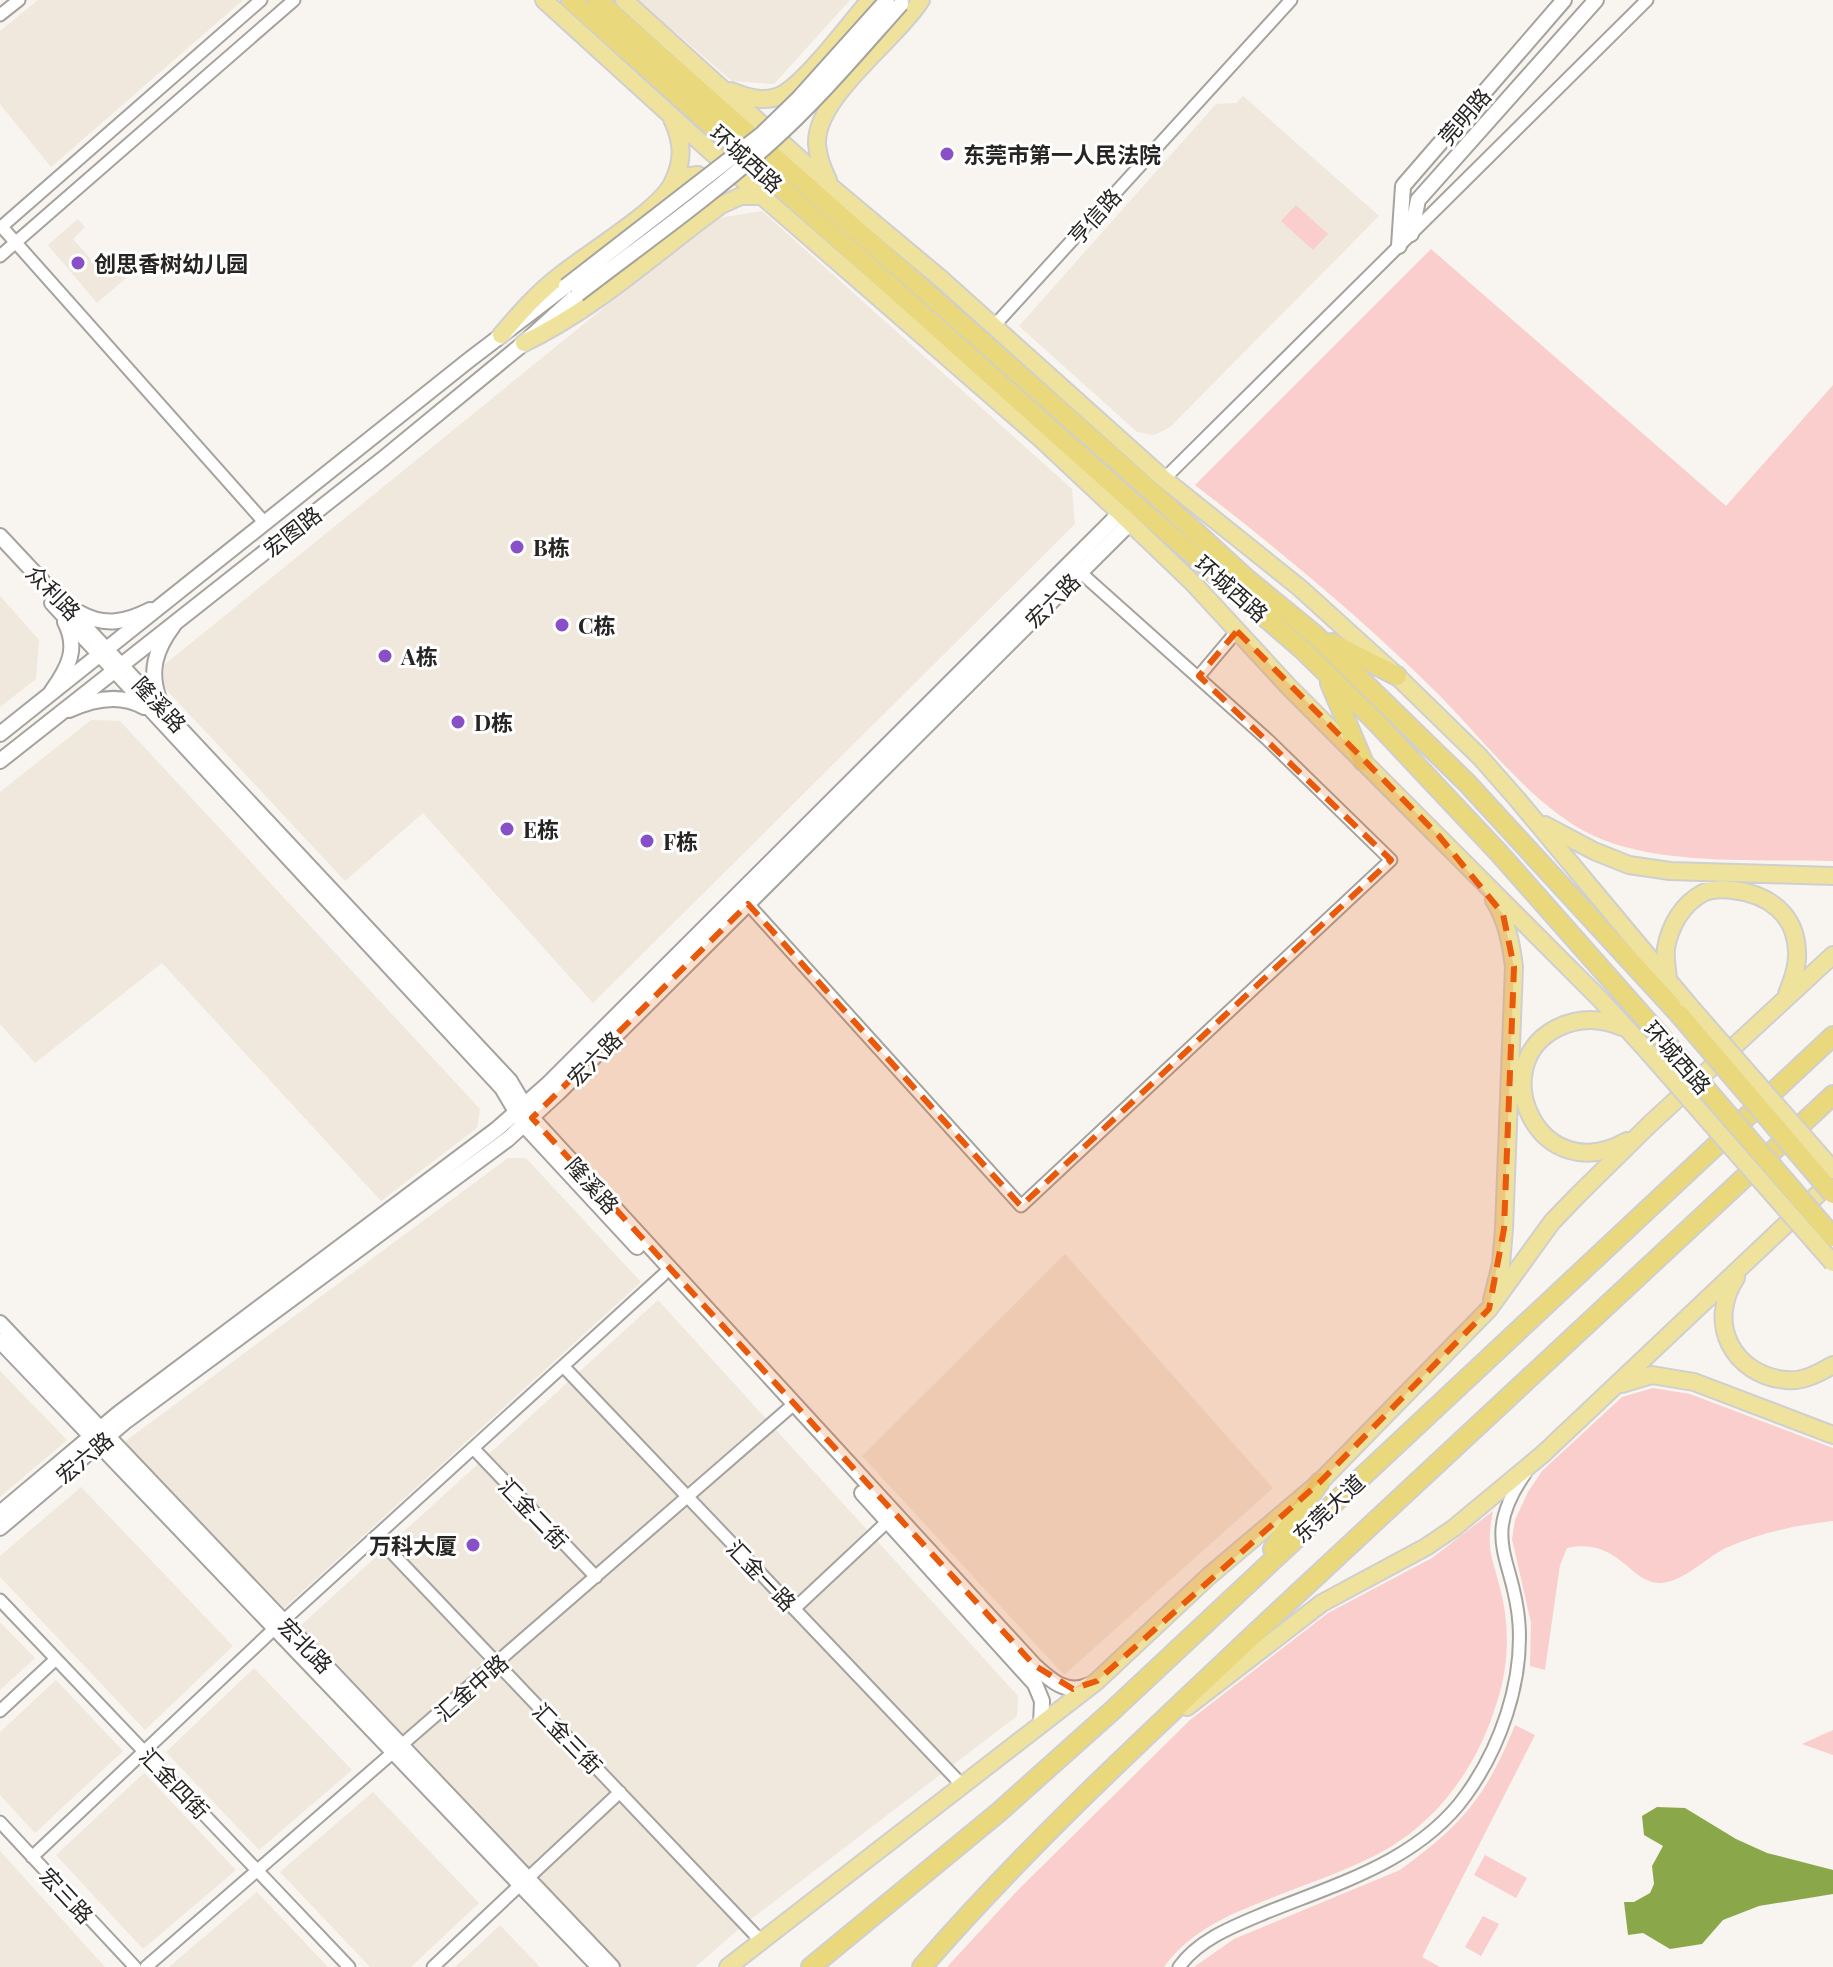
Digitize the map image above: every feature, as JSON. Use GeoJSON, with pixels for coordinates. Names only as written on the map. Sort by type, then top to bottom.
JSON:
{"type":"FeatureCollection","features":[{"type":"Feature","properties":{"kind":"highway","name":"环城西路"},"geometry":{"type":"LineString","coordinates":[[571,0],[1326,673],[1376,722],[1498,852],[1833,1237]]}},
{"type":"Feature","properties":{"kind":"highway","name":"环城西路"},"geometry":{"type":"LineString","coordinates":[[597,0],[1247,579],[1314,634],[1467,783],[1683,1009],[1833,1194]]}},
{"type":"Feature","properties":{"kind":"highway"},"geometry":{"type":"LineString","coordinates":[[1314,634],[1397,676]]}},
{"type":"Feature","properties":{"kind":"highway"},"geometry":{"type":"LineString","coordinates":[[1326,673],[1363,761]]}},
{"type":"Feature","properties":{"kind":"highway","name":"东莞大道"},"geometry":{"type":"LineString","coordinates":[[811,1967],[999,1812],[1833,1036]]}},
{"type":"Feature","properties":{"kind":"highway","name":"东莞大道"},"geometry":{"type":"LineString","coordinates":[[922,1967],[1003,1878],[1132,1750],[1563,1343],[1833,1095]]}},
{"type":"Feature","properties":{"kind":"highway"},"geometry":{"type":"LineString","coordinates":[[1254,1578],[1320,1482]]}},
{"type":"Feature","properties":{"kind":"main road"},"geometry":{"type":"LineString","coordinates":[[544,0],[762,196],[1041,439],[1125,518],[1628,1030],[1833,1263]]}},
{"type":"Feature","properties":{"kind":"main road"},"geometry":{"type":"LineString","coordinates":[[624,0],[831,187],[994,326],[1164,479],[1280,571],[1397,676],[1480,757],[1669,980],[1683,1009],[1833,1170]]}},
{"type":"Feature","properties":{"kind":"main road"},"geometry":{"type":"LineString","coordinates":[[725,89],[749,99],[784,94],[870,0]]}},
{"type":"Feature","properties":{"kind":"main road"},"geometry":{"type":"LineString","coordinates":[[831,187],[821,165],[817,142],[822,117],[836,96],[921,0]]}},
{"type":"Feature","properties":{"kind":"main road"},"geometry":{"type":"LineString","coordinates":[[799,79],[790,95],[788,109],[799,121],[810,122],[822,117]]}},
{"type":"Feature","properties":{"kind":"main road"},"geometry":{"type":"LineString","coordinates":[[670,114],[682,149],[679,168],[671,187]]}},
{"type":"Feature","properties":{"kind":"main road"},"geometry":{"type":"LineString","coordinates":[[501,335],[529,302],[560,275],[658,203],[683,177],[698,175],[709,184],[713,197],[711,206],[701,219]]}},
{"type":"Feature","properties":{"kind":"main road"},"geometry":{"type":"LineString","coordinates":[[524,343],[586,308],[721,205],[741,196],[762,196]]}},
{"type":"Feature","properties":{"kind":"main road"},"geometry":{"type":"LineString","coordinates":[[1533,818],[1594,851],[1629,865],[1670,871],[1833,876]]}},
{"type":"Feature","properties":{"kind":"main road"},"geometry":{"type":"LineString","coordinates":[[1485,885],[1503,914],[1514,967],[1504,1229],[1501,1264],[1489,1309]]}},
{"type":"Feature","properties":{"kind":"main road"},"geometry":{"type":"LineString","coordinates":[[1669,980],[1666,951],[1673,925],[1684,908],[1704,892],[1727,889],[1750,892],[1774,903],[1786,917],[1795,937],[1795,973],[1785,999]]}},
{"type":"Feature","properties":{"kind":"main road"},"geometry":{"type":"LineString","coordinates":[[728,1967],[1097,1681],[1209,1576],[1320,1482],[1489,1309],[1552,1222],[1642,1132],[1833,955]]}},
{"type":"Feature","properties":{"kind":"main road"},"geometry":{"type":"LineString","coordinates":[[1628,1030],[1602,1019],[1571,1022],[1549,1033],[1533,1049],[1523,1075],[1523,1097],[1532,1121],[1548,1140],[1567,1150],[1588,1153],[1612,1149],[1642,1132]]}},
{"type":"Feature","properties":{"kind":"main road"},"geometry":{"type":"LineString","coordinates":[[1132,1750],[1322,1603],[1426,1547],[1454,1528],[1532,1463],[1616,1386],[1833,1180]]}},
{"type":"Feature","properties":{"kind":"main road"},"geometry":{"type":"LineString","coordinates":[[1745,1263],[1731,1285],[1723,1309],[1724,1330],[1732,1350],[1747,1367],[1788,1381],[1814,1376],[1833,1365]]}},
{"type":"Feature","properties":{"kind":"main road"},"geometry":{"type":"LineString","coordinates":[[1616,1386],[1652,1375],[1694,1382],[1833,1435]]}},
{"type":"Feature","properties":{"kind":"street"},"geometry":{"type":"LineString","coordinates":[[0,15],[19,0]]}},
{"type":"Feature","properties":{"kind":"street"},"geometry":{"type":"LineString","coordinates":[[261,0],[1,227],[265,523]]}},
{"type":"Feature","properties":{"kind":"street"},"geometry":{"type":"LineString","coordinates":[[0,256],[294,0]]}},
{"type":"Feature","properties":{"kind":"street","name":"亨信路"},"geometry":{"type":"LineString","coordinates":[[994,326],[1291,0]]}},
{"type":"Feature","properties":{"kind":"street","name":"莞明路"},"geometry":{"type":"LineString","coordinates":[[1399,246],[1403,186],[1564,0]]}},
{"type":"Feature","properties":{"kind":"street","name":"莞明路"},"geometry":{"type":"LineString","coordinates":[[1411,234],[1418,200],[1596,0]]}},
{"type":"Feature","properties":{"kind":"street"},"geometry":{"type":"LineString","coordinates":[[1164,479],[1647,0]]}},
{"type":"Feature","properties":{"kind":"street"},"geometry":{"type":"LineString","coordinates":[[572,290],[762,134],[897,1]]}},
{"type":"Feature","properties":{"kind":"street","name":"宏图路"},"geometry":{"type":"LineString","coordinates":[[0,734],[501,335],[572,290]]}},
{"type":"Feature","properties":{"kind":"street","name":"宏图路"},"geometry":{"type":"LineString","coordinates":[[0,761],[524,343],[572,290]]}},
{"type":"Feature","properties":{"kind":"street","name":"宏六路"},"geometry":{"type":"LineString","coordinates":[[0,1513],[524,1115],[748,904],[1080,572],[1125,518]]}},
{"type":"Feature","properties":{"kind":"street","name":"宏六路"},"geometry":{"type":"LineString","coordinates":[[524,1115],[1125,518]]}},
{"type":"Feature","properties":{"kind":"street","name":"众利路"},"geometry":{"type":"LineString","coordinates":[[0,536],[104,652]]}},
{"type":"Feature","properties":{"kind":"street","name":"众利路"},"geometry":{"type":"LineString","coordinates":[[0,547],[64,609]]}},
{"type":"Feature","properties":{"kind":"street"},"geometry":{"type":"LineString","coordinates":[[748,904],[1021,1206],[1391,860],[1199,676],[1080,572]]}},
{"type":"Feature","properties":{"kind":"street"},"geometry":{"type":"LineString","coordinates":[[64,609],[102,623],[117,623],[165,603]]}},
{"type":"Feature","properties":{"kind":"street"},"geometry":{"type":"LineString","coordinates":[[47,697],[62,677],[73,648],[64,609]]}},
{"type":"Feature","properties":{"kind":"street"},"geometry":{"type":"LineString","coordinates":[[61,713],[105,699],[126,699],[159,711],[153,664],[166,635],[176,622]]}},
{"type":"Feature","properties":{"kind":"street"},"geometry":{"type":"LineString","coordinates":[[1199,676],[1237,631]]}},
{"type":"Feature","properties":{"kind":"street","name":"隆溪路"},"geometry":{"type":"LineString","coordinates":[[104,652],[502,1088],[663,1275],[1034,1665],[1050,1680],[1073,1689],[1097,1681]]}},
{"type":"Feature","properties":{"kind":"street","name":"隆溪路"},"geometry":{"type":"LineString","coordinates":[[524,1115],[791,1407],[888,1521],[1035,1684],[1042,1701],[1041,1725]]}},
{"type":"Feature","properties":{"kind":"street"},"geometry":{"type":"LineString","coordinates":[[32,1857],[279,1625],[663,1275]]}},
{"type":"Feature","properties":{"kind":"street","name":"宏北路"},"geometry":{"type":"LineString","coordinates":[[0,1323],[99,1436],[524,1882],[599,1967]]}},
{"type":"Feature","properties":{"kind":"street","name":"宏北路"},"geometry":{"type":"LineString","coordinates":[[0,1341],[99,1436]]}},
{"type":"Feature","properties":{"kind":"street","name":"汇金一路"},"geometry":{"type":"LineString","coordinates":[[563,1366],[961,1784]]}},
{"type":"Feature","properties":{"kind":"street","name":"汇金中路"},"geometry":{"type":"LineString","coordinates":[[146,1967],[791,1407]]}},
{"type":"Feature","properties":{"kind":"street","name":"宏六路"},"geometry":{"type":"LineString","coordinates":[[0,1528],[99,1436]]}},
{"type":"Feature","properties":{"kind":"street","name":"汇金二街"},"geometry":{"type":"LineString","coordinates":[[473,1448],[596,1577]]}},
{"type":"Feature","properties":{"kind":"street"},"geometry":{"type":"LineString","coordinates":[[1179,1967],[1202,1945],[1228,1928],[1393,1859],[1440,1823],[1465,1797],[1494,1743],[1509,1705],[1518,1664],[1519,1624],[1500,1539],[1504,1517],[1517,1486],[1532,1463]]}},
{"type":"Feature","properties":{"kind":"street"},"geometry":{"type":"LineString","coordinates":[[794,1609],[888,1521]]}},
{"type":"Feature","properties":{"kind":"street","name":"汇金三街"},"geometry":{"type":"LineString","coordinates":[[376,1536],[760,1940]]}},
{"type":"Feature","properties":{"kind":"street","name":"汇金四街"},"geometry":{"type":"LineString","coordinates":[[0,1600],[349,1967]]}},
{"type":"Feature","properties":{"kind":"street"},"geometry":{"type":"LineString","coordinates":[[0,1711],[56,1659]]}},
{"type":"Feature","properties":{"kind":"street"},"geometry":{"type":"LineString","coordinates":[[433,1967],[620,1792]]}},
{"type":"Feature","properties":{"kind":"street","name":"宏三路"},"geometry":{"type":"LineString","coordinates":[[0,1822],[135,1967]]}},
{"type":"Feature","properties":{"kind":"street","name":"宏北路"},"geometry":{"type":"LineString","coordinates":[[524,1882],[612,1967]]}},
{"type":"Feature","properties":{"kind":"highlighted area"},"geometry":{"type":"Polygon","coordinates":[[[1237,631],[1439,836],[1503,914],[1514,967],[1514,1014],[1504,1229],[1489,1309],[1320,1482],[1097,1681],[1073,1689],[1034,1665],[532,1118],[748,904],[1021,1206],[1391,860],[1199,676],[1237,631]]]}},
{"type":"Feature","properties":{"kind":"shaded area"},"geometry":{"type":"Polygon","coordinates":[[[38,0],[243,0],[51,167],[0,104],[0,31],[38,0]]]}},
{"type":"Feature","properties":{"kind":"shaded area"},"geometry":{"type":"Polygon","coordinates":[[[638,0],[850,0],[774,84],[732,81],[638,0]]]}},
{"type":"Feature","properties":{"kind":"shaded area"},"geometry":{"type":"Polygon","coordinates":[[[1243,96],[1379,216],[1170,427],[1154,435],[1137,432],[1019,326],[1216,104],[1236,103],[1243,96]]]}},
{"type":"Feature","properties":{"kind":"shaded area"},"geometry":{"type":"Polygon","coordinates":[[[1296,205],[1328,234],[1313,250],[1281,221],[1296,205]]]}},
{"type":"Feature","properties":{"kind":"shaded area"},"geometry":{"type":"Polygon","coordinates":[[[762,211],[1072,489],[1075,524],[593,1003],[423,813],[345,881],[163,686],[164,665],[713,219],[762,211]]]}},
{"type":"Feature","properties":{"kind":"shaded area","name":"创思香树幼儿园"},"geometry":{"type":"Polygon","coordinates":[[[78,219],[85,227],[73,239],[99,269],[116,255],[132,273],[97,303],[48,245],[78,219]]]}},
{"type":"Feature","properties":{"kind":"shaded area"},"geometry":{"type":"Polygon","coordinates":[[[1431,249],[1726,506],[1833,385],[1833,861],[1679,857],[1620,846],[1571,823],[1509,770],[1434,690],[1347,609],[1195,485],[1431,249]]]}},
{"type":"Feature","properties":{"kind":"shaded area"},"geometry":{"type":"Polygon","coordinates":[[[0,596],[39,640],[36,679],[0,707],[0,596]]]}},
{"type":"Feature","properties":{"kind":"shaded area"},"geometry":{"type":"Polygon","coordinates":[[[91,720],[120,721],[480,1109],[477,1128],[381,1201],[162,963],[35,1063],[0,1024],[0,792],[91,720]]]}},
{"type":"Feature","properties":{"kind":"shaded area"},"geometry":{"type":"Polygon","coordinates":[[[508,1158],[526,1158],[641,1282],[282,1610],[123,1443],[508,1158]]]}},
{"type":"Feature","properties":{"kind":"shaded area"},"geometry":{"type":"Polygon","coordinates":[[[1065,1254],[1273,1488],[1064,1675],[862,1456],[1065,1254]]]}},
{"type":"Feature","properties":{"kind":"shaded area"},"geometry":{"type":"Polygon","coordinates":[[[658,1300],[1018,1696],[1017,1716],[746,1923],[695,1967],[621,1967],[298,1628],[658,1300]]]}},
{"type":"Feature","properties":{"kind":"shaded area"},"geometry":{"type":"Polygon","coordinates":[[[0,1371],[67,1440],[0,1497],[0,1371]]]}},
{"type":"Feature","properties":{"kind":"shaded area"},"geometry":{"type":"Polygon","coordinates":[[[1653,1388],[1690,1394],[1833,1448],[1833,1521],[1792,1527],[1751,1538],[1718,1552],[1678,1578],[1661,1583],[1641,1577],[1600,1549],[1585,1546],[1567,1548],[1560,1565],[1545,1670],[1530,1666],[1531,1623],[1512,1539],[1515,1520],[1542,1471],[1622,1397],[1653,1388]]]}},
{"type":"Feature","properties":{"kind":"shaded area"},"geometry":{"type":"Polygon","coordinates":[[[81,1487],[233,1646],[145,1730],[0,1577],[0,1556],[81,1487]]]}},
{"type":"Feature","properties":{"kind":"shaded area"},"geometry":{"type":"Polygon","coordinates":[[[1493,1511],[1490,1550],[1507,1631],[1501,1688],[1480,1746],[1469,1766],[1425,1821],[1373,1857],[1239,1911],[1211,1926],[1186,1943],[1164,1967],[947,1967],[1017,1891],[1190,1720],[1328,1613],[1432,1558],[1493,1511]]]}},
{"type":"Feature","properties":{"kind":"shaded area"},"geometry":{"type":"Polygon","coordinates":[[[0,1622],[35,1658],[0,1690],[0,1622]]]}},
{"type":"Feature","properties":{"kind":"shaded area"},"geometry":{"type":"Polygon","coordinates":[[[254,1668],[352,1770],[259,1850],[166,1752],[254,1668]]]}},
{"type":"Feature","properties":{"kind":"shaded area"},"geometry":{"type":"Polygon","coordinates":[[[56,1680],[123,1751],[35,1833],[0,1795],[0,1732],[56,1680]]]}},
{"type":"Feature","properties":{"kind":"shaded area"},"geometry":{"type":"Polygon","coordinates":[[[1515,1725],[1535,1735],[1422,1957],[1440,1967],[1194,1967],[1234,1939],[1400,1870],[1422,1854],[1470,1808],[1494,1772],[1515,1725]]]}},
{"type":"Feature","properties":{"kind":"shaded area"},"geometry":{"type":"Polygon","coordinates":[[[1833,1730],[1833,1755],[1802,1744],[1833,1730]]]}},
{"type":"Feature","properties":{"kind":"shaded area"},"geometry":{"type":"Polygon","coordinates":[[[144,1773],[236,1870],[143,1949],[56,1855],[144,1773]]]}},
{"type":"Feature","properties":{"kind":"shaded area"},"geometry":{"type":"Polygon","coordinates":[[[373,1792],[479,1903],[411,1967],[370,1967],[280,1872],[373,1792]]]}},
{"type":"Feature","properties":{"kind":"shaded area"},"geometry":{"type":"Polygon","coordinates":[[[1657,1807],[1685,1808],[1736,1839],[1767,1853],[1833,1870],[1833,1894],[1759,1906],[1723,1920],[1702,1944],[1670,1949],[1643,1933],[1628,1935],[1624,1902],[1634,1902],[1650,1893],[1654,1884],[1652,1866],[1663,1846],[1644,1835],[1642,1816],[1657,1807]]]}},
{"type":"Feature","properties":{"kind":"shaded area"},"geometry":{"type":"Polygon","coordinates":[[[0,1851],[105,1967],[0,1967],[0,1851]]]}},
{"type":"Feature","properties":{"kind":"shaded area"},"geometry":{"type":"Polygon","coordinates":[[[1485,1855],[1527,1878],[1516,1898],[1474,1875],[1485,1855]]]}},
{"type":"Feature","properties":{"kind":"shaded area"},"geometry":{"type":"Polygon","coordinates":[[[257,1892],[328,1967],[169,1967],[257,1892]]]}},
{"type":"Feature","properties":{"kind":"shaded area"},"geometry":{"type":"Polygon","coordinates":[[[1483,1916],[1499,1924],[1481,1956],[1465,1947],[1483,1916]]]}},
{"type":"Feature","properties":{"kind":"shaded area"},"geometry":{"type":"Polygon","coordinates":[[[500,1925],[540,1967],[455,1967],[500,1925]]]}},
{"type":"Feature","properties":{"kind":"place","name":"东莞市第一人民法院"},"geometry":{"type":"Point","coordinates":[947,154]}},
{"type":"Feature","properties":{"kind":"place","name":"创思香树幼儿园"},"geometry":{"type":"Point","coordinates":[78,263]}},
{"type":"Feature","properties":{"kind":"place","name":"B栋"},"geometry":{"type":"Point","coordinates":[517,547]}},
{"type":"Feature","properties":{"kind":"place","name":"C栋"},"geometry":{"type":"Point","coordinates":[562,625]}},
{"type":"Feature","properties":{"kind":"place","name":"A栋"},"geometry":{"type":"Point","coordinates":[385,656]}},
{"type":"Feature","properties":{"kind":"place","name":"D栋"},"geometry":{"type":"Point","coordinates":[458,722]}},
{"type":"Feature","properties":{"kind":"place","name":"E栋"},"geometry":{"type":"Point","coordinates":[507,829]}},
{"type":"Feature","properties":{"kind":"place","name":"F栋"},"geometry":{"type":"Point","coordinates":[647,841]}},
{"type":"Feature","properties":{"kind":"place","name":"万科大厦"},"geometry":{"type":"Point","coordinates":[473,1545]}}]}
